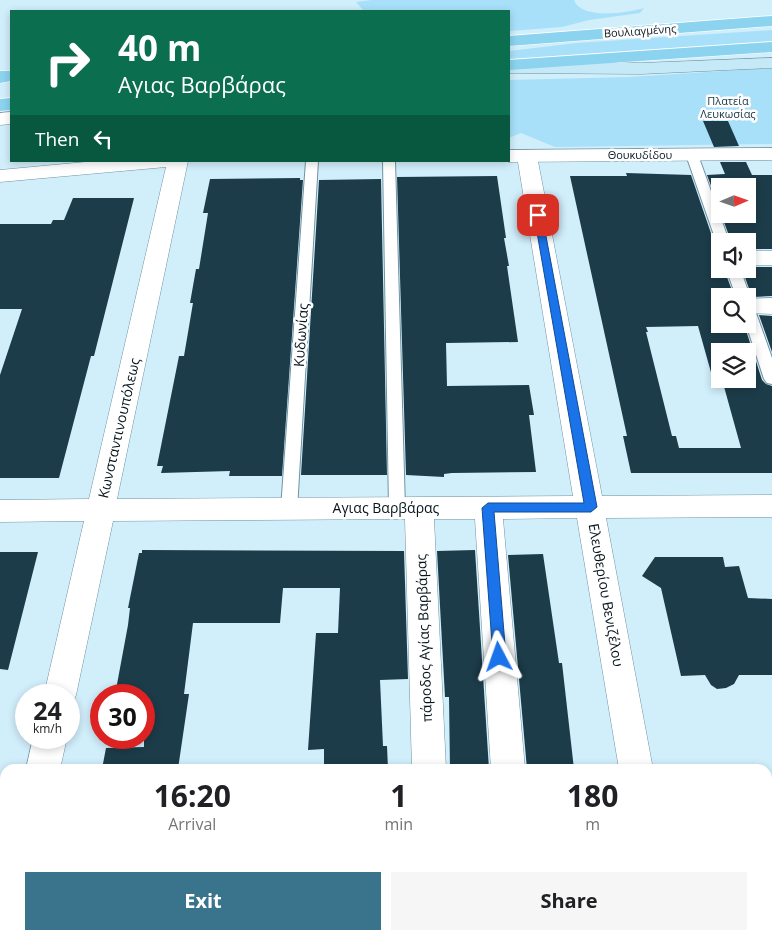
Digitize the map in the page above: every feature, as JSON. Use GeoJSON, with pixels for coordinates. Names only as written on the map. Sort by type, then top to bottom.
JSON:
{"type":"FeatureCollection","features":[{"type":"Feature","properties":{"kind":"main road","name":"Βουλιαγμένης"},"geometry":{"type":"LineString","coordinates":[[510,41],[772,21]]}},
{"type":"Feature","properties":{"kind":"main road","name":"Βουλιαγμένης"},"geometry":{"type":"LineString","coordinates":[[510,66],[772,47]]}},
{"type":"Feature","properties":{"kind":"main road"},"geometry":{"type":"LineString","coordinates":[[510,66],[575,70],[669,69],[772,62]]}},
{"type":"Feature","properties":{"kind":"street","name":"Θουκυδίδου"},"geometry":{"type":"LineString","coordinates":[[518,156],[772,154]]}},
{"type":"Feature","properties":{"kind":"street","name":"Ελευθερίου Βενιζέλου"},"geometry":{"type":"LineString","coordinates":[[518,156],[591,507],[635,764]]}},
{"type":"Feature","properties":{"kind":"street"},"geometry":{"type":"LineString","coordinates":[[0,176],[157,162]]}},
{"type":"Feature","properties":{"kind":"street","name":"Κωνσταντινουπόλεως"},"geometry":{"type":"LineString","coordinates":[[62,684],[178,162]]}},
{"type":"Feature","properties":{"kind":"street"},"geometry":{"type":"LineString","coordinates":[[756,258],[772,258]]}},
{"type":"Feature","properties":{"kind":"street"},"geometry":{"type":"LineString","coordinates":[[756,306],[772,306]]}},
{"type":"Feature","properties":{"kind":"street","name":"Αγιας Βαρβάρας"},"geometry":{"type":"LineString","coordinates":[[0,511],[772,506]]}},
{"type":"Feature","properties":{"kind":"street","name":"πάροδος Αγίας Βαρβάρας"},"geometry":{"type":"LineString","coordinates":[[408,508],[429,764]]}},
{"type":"Feature","properties":{"kind":"street"},"geometry":{"type":"LineString","coordinates":[[488,508],[508,764]]}},
{"type":"Feature","properties":{"kind":"street"},"geometry":{"type":"LineString","coordinates":[[44,764],[48,749]]}},
{"type":"Feature","properties":{"kind":"lane"},"geometry":{"type":"LineString","coordinates":[[692,155],[720,233]]}},
{"type":"Feature","properties":{"kind":"lane","name":"Κυδωνίας"},"geometry":{"type":"LineString","coordinates":[[289,509],[312,162]]}},
{"type":"Feature","properties":{"kind":"lane"},"geometry":{"type":"LineString","coordinates":[[389,162],[408,508]]}},
{"type":"Feature","properties":{"kind":"lane"},"geometry":{"type":"LineString","coordinates":[[756,333],[772,379]]}},
{"type":"Feature","properties":{"kind":"green space"},"geometry":{"type":"Polygon","coordinates":[[[372,0],[574,0],[578,6],[595,13],[627,12],[644,8],[640,13],[589,20],[562,27],[510,31],[510,10],[363,10],[356,2],[372,0]]]}},
{"type":"Feature","properties":{"kind":"green space"},"geometry":{"type":"Polygon","coordinates":[[[772,30],[772,41],[510,59],[510,51],[577,43],[772,30]]]}},
{"type":"Feature","properties":{"kind":"green space","name":"Πλατεία Λευκωσίας"},"geometry":{"type":"Polygon","coordinates":[[[772,68],[772,144],[555,147],[521,133],[510,138],[510,80],[629,77],[772,68]]]}},
{"type":"Feature","properties":{"kind":"building"},"geometry":{"type":"Polygon","coordinates":[[[703,121],[728,121],[739,146],[714,147],[703,121]]]}},
{"type":"Feature","properties":{"kind":"building"},"geometry":{"type":"Polygon","coordinates":[[[720,162],[746,162],[752,175],[772,175],[772,249],[756,249],[756,233],[728,233],[724,223],[756,223],[756,178],[711,178],[711,186],[707,175],[725,174],[720,162]]]}},
{"type":"Feature","properties":{"kind":"building"},"geometry":{"type":"Polygon","coordinates":[[[626,173],[691,175],[711,233],[711,278],[727,278],[731,288],[711,288],[711,333],[747,333],[750,343],[711,343],[711,372],[698,326],[646,327],[672,436],[676,436],[679,448],[741,448],[724,388],[756,388],[756,361],[762,380],[772,386],[772,473],[631,473],[623,436],[627,436],[570,176],[627,176],[626,173]]]}},
{"type":"Feature","properties":{"kind":"building"},"geometry":{"type":"Polygon","coordinates":[[[497,176],[518,342],[446,343],[447,386],[529,385],[534,415],[529,415],[536,472],[452,473],[444,474],[444,477],[406,475],[397,177],[497,176]]]}},
{"type":"Feature","properties":{"kind":"building"},"geometry":{"type":"Polygon","coordinates":[[[300,178],[300,180],[303,180],[282,476],[229,476],[230,471],[161,473],[163,466],[157,466],[179,356],[184,356],[193,303],[190,303],[196,269],[199,269],[208,213],[203,213],[210,179],[300,178]]]}},
{"type":"Feature","properties":{"kind":"building"},"geometry":{"type":"Polygon","coordinates":[[[381,179],[387,475],[301,475],[319,180],[381,179]]]}},
{"type":"Feature","properties":{"kind":"building"},"geometry":{"type":"Polygon","coordinates":[[[73,198],[134,198],[94,356],[91,356],[59,478],[0,478],[0,375],[22,309],[0,309],[0,224],[51,224],[53,220],[64,220],[73,198]]]}},
{"type":"Feature","properties":{"kind":"building"},"geometry":{"type":"Polygon","coordinates":[[[756,267],[772,267],[772,296],[756,297],[756,288],[749,288],[745,278],[756,278],[756,267]]]}},
{"type":"Feature","properties":{"kind":"building"},"geometry":{"type":"Polygon","coordinates":[[[759,315],[772,316],[772,352],[759,315]]]}},
{"type":"Feature","properties":{"kind":"building"},"geometry":{"type":"Polygon","coordinates":[[[142,550],[404,551],[408,679],[380,680],[383,746],[387,746],[388,764],[324,764],[324,749],[308,750],[316,633],[338,633],[340,588],[283,588],[280,623],[193,623],[184,694],[189,694],[179,764],[103,764],[106,749],[155,749],[155,684],[117,684],[128,625],[130,608],[128,608],[139,553],[142,553],[142,550]]]}},
{"type":"Feature","properties":{"kind":"building"},"geometry":{"type":"Polygon","coordinates":[[[475,550],[489,764],[450,764],[449,697],[445,697],[437,551],[475,550]]]}},
{"type":"Feature","properties":{"kind":"building"},"geometry":{"type":"Polygon","coordinates":[[[0,552],[38,552],[8,670],[0,669],[0,552]]]}},
{"type":"Feature","properties":{"kind":"building"},"geometry":{"type":"Polygon","coordinates":[[[543,554],[559,663],[562,663],[573,764],[527,764],[508,555],[543,554]]]}},
{"type":"Feature","properties":{"kind":"building"},"geometry":{"type":"Polygon","coordinates":[[[655,557],[723,557],[725,567],[739,566],[748,598],[772,599],[772,675],[739,675],[734,684],[726,688],[717,689],[711,685],[705,675],[681,676],[661,588],[642,576],[655,557]]]}},
{"type":"Feature","properties":{"kind":"route"},"geometry":{"type":"LineString","coordinates":[[499,657],[488,508],[591,507],[538,215]]}}]}
